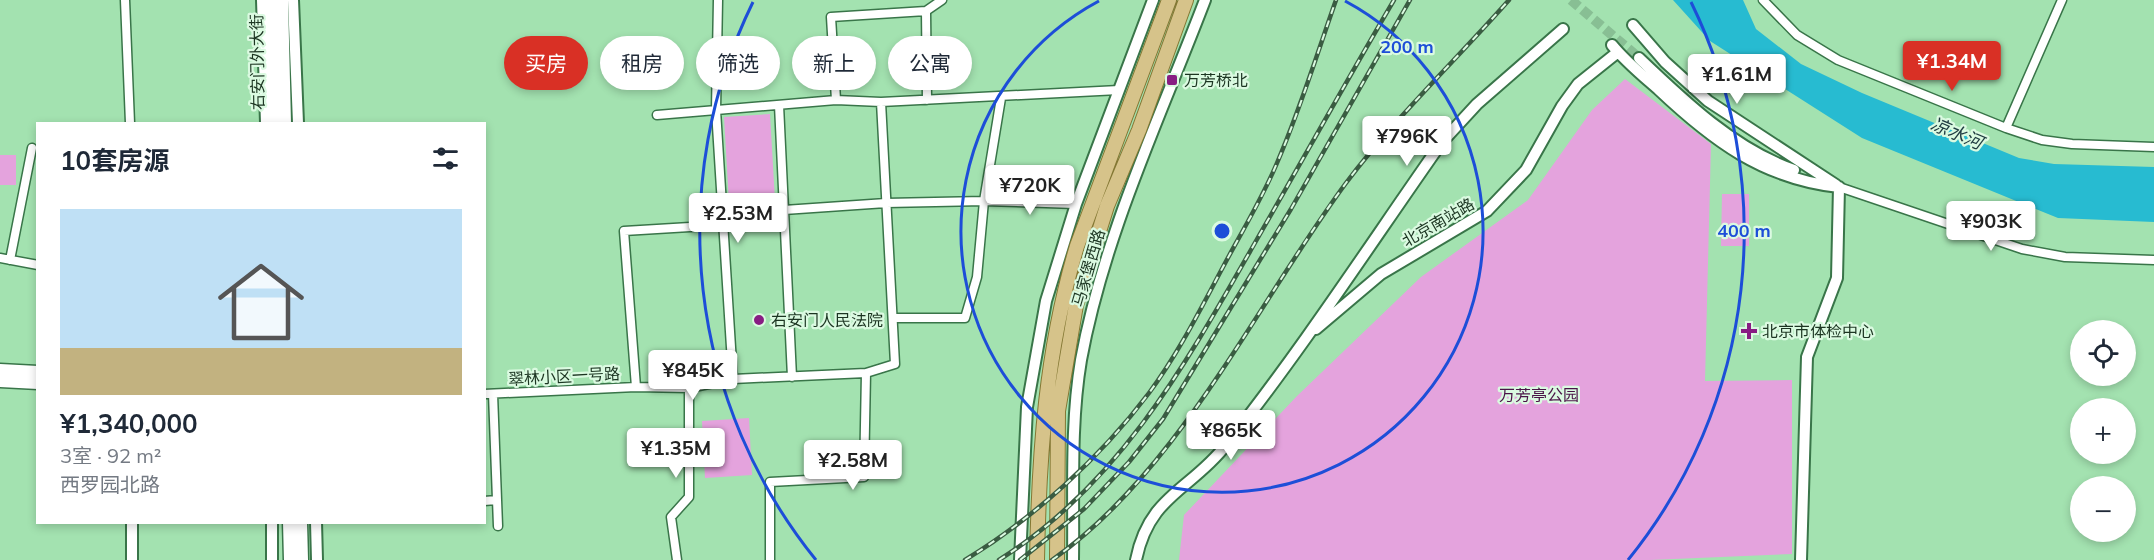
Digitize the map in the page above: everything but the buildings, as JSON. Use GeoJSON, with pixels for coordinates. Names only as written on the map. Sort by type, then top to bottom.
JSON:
{"type":"FeatureCollection","features":[{"type":"Feature","properties":{"kind":"main road","name":"右安门外大街"},"geometry":{"type":"LineString","coordinates":[[272,0],[275,122]]}},
{"type":"Feature","properties":{"kind":"main road","name":"右安门外大街"},"geometry":{"type":"LineString","coordinates":[[282,0],[285,122]]}},
{"type":"Feature","properties":{"kind":"main road","name":"马家堡西路"},"geometry":{"type":"LineString","coordinates":[[1037,560],[1043,414],[1064,287],[1085,224],[1169,0]]}},
{"type":"Feature","properties":{"kind":"main road","name":"马家堡西路"},"geometry":{"type":"LineString","coordinates":[[1058,560],[1058,411],[1076,305],[1107,206],[1139,130],[1186,0]]}},
{"type":"Feature","properties":{"kind":"main road"},"geometry":{"type":"LineString","coordinates":[[0,370],[36,372]]}},
{"type":"Feature","properties":{"kind":"main road"},"geometry":{"type":"LineString","coordinates":[[0,381],[36,383]]}},
{"type":"Feature","properties":{"kind":"main road"},"geometry":{"type":"LineString","coordinates":[[289,524],[290,560]]}},
{"type":"Feature","properties":{"kind":"main road"},"geometry":{"type":"LineString","coordinates":[[301,524],[302,560]]}},
{"type":"Feature","properties":{"kind":"street"},"geometry":{"type":"LineString","coordinates":[[125,0],[130,122]]}},
{"type":"Feature","properties":{"kind":"street"},"geometry":{"type":"LineString","coordinates":[[262,0],[266,122]]}},
{"type":"Feature","properties":{"kind":"street"},"geometry":{"type":"LineString","coordinates":[[293,0],[298,122]]}},
{"type":"Feature","properties":{"kind":"street"},"geometry":{"type":"LineString","coordinates":[[718,0],[716,110],[733,379]]}},
{"type":"Feature","properties":{"kind":"street"},"geometry":{"type":"LineString","coordinates":[[837,100],[831,17],[926,11],[942,0]]}},
{"type":"Feature","properties":{"kind":"street","name":"马家堡西路"},"geometry":{"type":"LineString","coordinates":[[1020,560],[1027,407],[1046,301],[1076,204],[1153,0]]}},
{"type":"Feature","properties":{"kind":"street","name":"马家堡西路"},"geometry":{"type":"LineString","coordinates":[[1073,560],[1077,408],[1081,363],[1092,308],[1108,250],[1205,0]]}},
{"type":"Feature","properties":{"kind":"street"},"geometry":{"type":"LineString","coordinates":[[1763,0],[1797,35],[1838,60],[2007,128],[2052,141],[2154,147]]}},
{"type":"Feature","properties":{"kind":"street"},"geometry":{"type":"LineString","coordinates":[[2007,128],[2062,0]]}},
{"type":"Feature","properties":{"kind":"street"},"geometry":{"type":"LineString","coordinates":[[926,11],[927,100]]}},
{"type":"Feature","properties":{"kind":"street"},"geometry":{"type":"LineString","coordinates":[[1633,25],[1665,62],[1708,101],[1839,187]]}},
{"type":"Feature","properties":{"kind":"street","name":"北京南站路"},"geometry":{"type":"LineString","coordinates":[[1136,560],[1140,542],[1153,515],[1173,493],[1225,447],[1442,142],[1477,104],[1563,29]]}},
{"type":"Feature","properties":{"kind":"street","name":"北京南站路"},"geometry":{"type":"LineString","coordinates":[[1299,346],[1381,274],[1487,211],[1526,170],[1562,106],[1578,84],[1615,48],[1683,114],[1724,146],[1756,165],[1814,184],[1839,187]]}},
{"type":"Feature","properties":{"kind":"street"},"geometry":{"type":"LineString","coordinates":[[1639,58],[1705,117],[1747,146],[1782,166],[2022,249],[2065,257],[2154,260]]}},
{"type":"Feature","properties":{"kind":"street"},"geometry":{"type":"LineString","coordinates":[[657,115],[837,100],[881,102],[1001,98],[1119,90]]}},
{"type":"Feature","properties":{"kind":"street"},"geometry":{"type":"LineString","coordinates":[[881,102],[893,318],[965,318],[977,277],[984,201],[1001,98]]}},
{"type":"Feature","properties":{"kind":"street"},"geometry":{"type":"LineString","coordinates":[[779,105],[792,377]]}},
{"type":"Feature","properties":{"kind":"street"},"geometry":{"type":"LineString","coordinates":[[10,260],[32,148]]}},
{"type":"Feature","properties":{"kind":"street"},"geometry":{"type":"LineString","coordinates":[[1801,560],[1807,357],[1837,278],[1839,187]]}},
{"type":"Feature","properties":{"kind":"street"},"geometry":{"type":"LineString","coordinates":[[784,210],[886,203],[984,201],[1076,204]]}},
{"type":"Feature","properties":{"kind":"street"},"geometry":{"type":"LineString","coordinates":[[636,387],[624,231],[723,225]]}},
{"type":"Feature","properties":{"kind":"street"},"geometry":{"type":"LineString","coordinates":[[0,258],[36,265]]}},
{"type":"Feature","properties":{"kind":"street","name":"翠林小区一号路"},"geometry":{"type":"LineString","coordinates":[[489,394],[636,387],[688,388],[733,379],[866,373],[895,363],[893,318]]}},
{"type":"Feature","properties":{"kind":"street"},"geometry":{"type":"LineString","coordinates":[[771,560],[770,482],[864,477],[866,373]]}},
{"type":"Feature","properties":{"kind":"street"},"geometry":{"type":"LineString","coordinates":[[677,560],[670,518],[689,497],[688,388]]}},
{"type":"Feature","properties":{"kind":"street"},"geometry":{"type":"LineString","coordinates":[[489,394],[498,526]]}},
{"type":"Feature","properties":{"kind":"street"},"geometry":{"type":"LineString","coordinates":[[486,501],[497,500]]}},
{"type":"Feature","properties":{"kind":"street"},"geometry":{"type":"LineString","coordinates":[[132,524],[132,560]]}},
{"type":"Feature","properties":{"kind":"street"},"geometry":{"type":"LineString","coordinates":[[272,524],[273,560]]}},
{"type":"Feature","properties":{"kind":"street"},"geometry":{"type":"LineString","coordinates":[[316,524],[317,560]]}},
{"type":"Feature","properties":{"kind":"green space","name":"万芳亭公园"},"geometry":{"type":"Polygon","coordinates":[[[1625,79],[1711,144],[1705,381],[1792,380],[1792,554],[1650,560],[1179,560],[1184,515],[1297,396],[1421,277],[1528,200],[1592,110],[1625,79]]]}},
{"type":"Feature","properties":{"kind":"green space"},"geometry":{"type":"Polygon","coordinates":[[[770,114],[776,218],[730,220],[724,117],[770,114]]]}},
{"type":"Feature","properties":{"kind":"green space"},"geometry":{"type":"Polygon","coordinates":[[[0,155],[16,155],[16,185],[0,185],[0,155]]]}},
{"type":"Feature","properties":{"kind":"green space"},"geometry":{"type":"Polygon","coordinates":[[[1722,194],[1749,194],[1749,246],[1721,246],[1722,194]]]}},
{"type":"Feature","properties":{"kind":"green space"},"geometry":{"type":"Polygon","coordinates":[[[749,418],[752,475],[705,478],[702,421],[749,418]]]}},
{"type":"Feature","properties":{"kind":"water","name":"凉水河"},"geometry":{"type":"Polygon","coordinates":[[[1673,0],[1743,0],[1756,29],[1801,64],[1862,93],[2019,158],[2054,164],[2154,167],[2154,222],[2058,218],[1862,138],[1710,41],[1673,0]]]}},
{"type":"Feature","properties":{"kind":"tunnel"},"geometry":{"type":"LineString","coordinates":[[1571,0],[1639,58]]}},
{"type":"Feature","properties":{"kind":"railway"},"geometry":{"type":"LineString","coordinates":[[965,560],[1016,525],[1064,485],[1109,441],[1160,378],[1197,315],[1271,176],[1301,102],[1336,0]]}},
{"type":"Feature","properties":{"kind":"railway"},"geometry":{"type":"LineString","coordinates":[[999,560],[1042,529],[1080,495],[1115,458],[1147,417],[1204,331],[1394,0]]}},
{"type":"Feature","properties":{"kind":"railway"},"geometry":{"type":"LineString","coordinates":[[1020,560],[1084,509],[1129,462],[1163,419],[1291,209],[1410,0]]}},
{"type":"Feature","properties":{"kind":"railway"},"geometry":{"type":"LineString","coordinates":[[1052,560],[1097,524],[1138,481],[1177,434],[1346,183],[1405,113],[1509,0]]}},
{"type":"Feature","properties":{"kind":"place","name":"万芳桥北"},"geometry":{"type":"Point","coordinates":[1172,80]}},
{"type":"Feature","properties":{"kind":"place","name":"右安门人民法院"},"geometry":{"type":"Point","coordinates":[759,320]}},
{"type":"Feature","properties":{"kind":"place","name":"北京市体检中心"},"geometry":{"type":"Point","coordinates":[1749,331]}}]}
